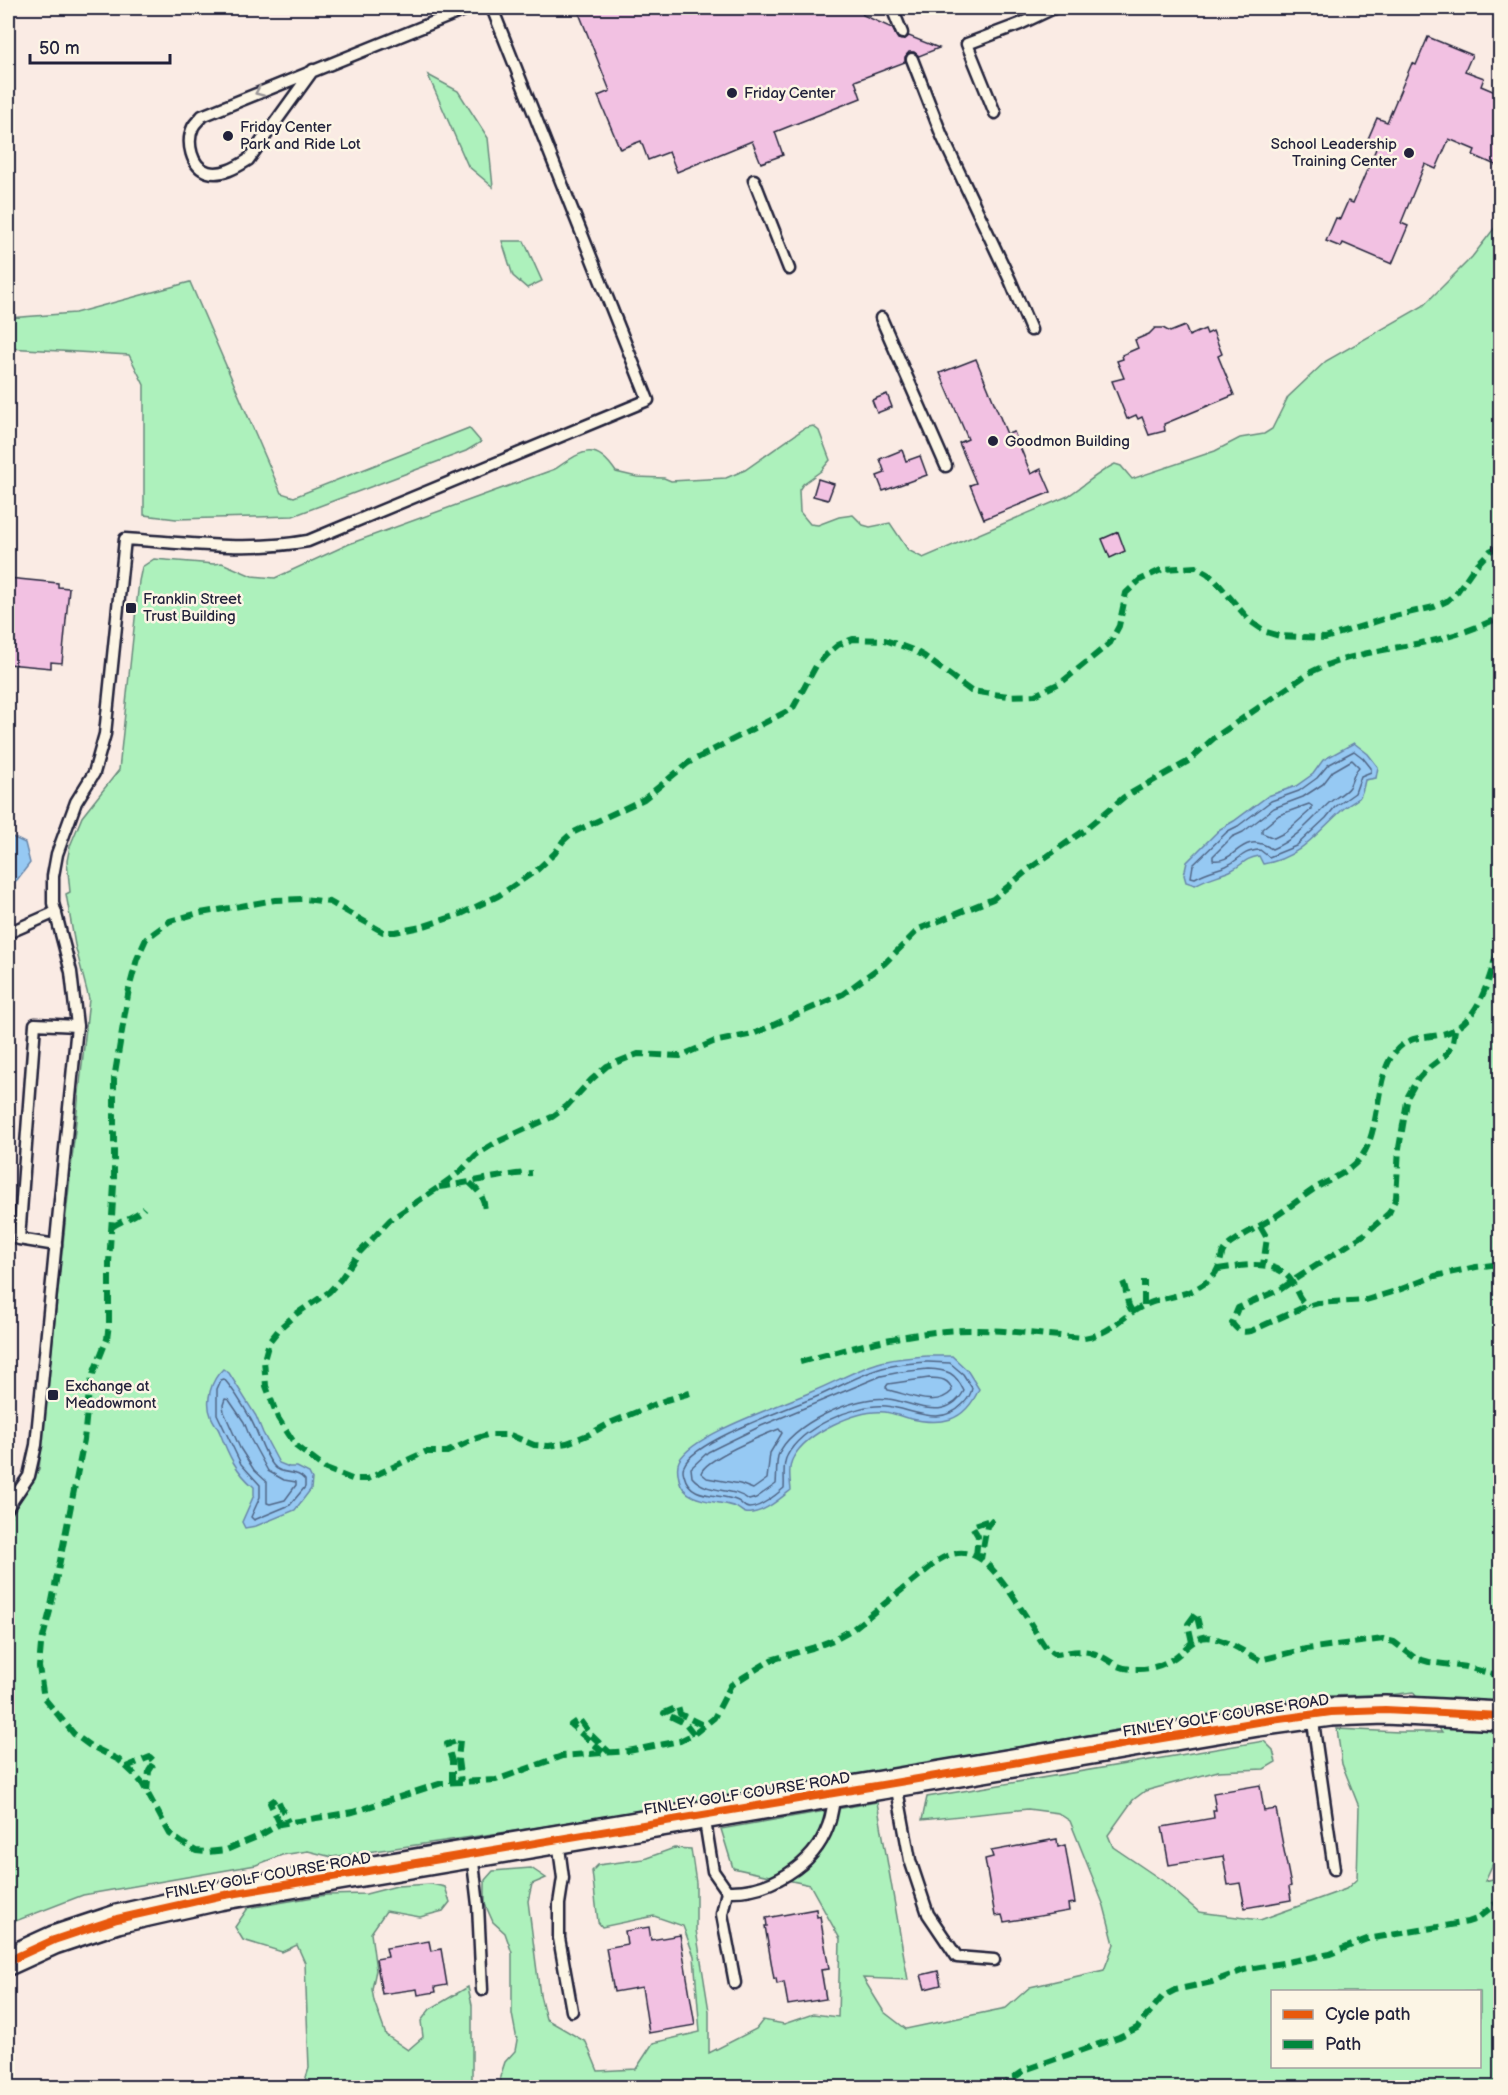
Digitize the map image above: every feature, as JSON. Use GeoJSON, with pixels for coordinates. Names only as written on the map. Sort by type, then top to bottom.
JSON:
{"type":"FeatureCollection","features":[{"type":"Feature","properties":{"kind":"street","name":"FINLEY GOLF COURSE ROAD"},"geometry":{"type":"LineString","coordinates":[[8,1961],[54,1940],[117,1919],[219,1896],[1312,1714],[1385,1710],[1500,1716]]}},
{"type":"Feature","properties":{"kind":"lane"},"geometry":{"type":"LineString","coordinates":[[313,70],[248,160],[234,168],[220,172],[207,172],[196,162],[189,145],[193,127],[202,116],[313,70],[469,8]]}},
{"type":"Feature","properties":{"kind":"lane"},"geometry":{"type":"LineString","coordinates":[[8,1507],[29,1476],[36,1445],[76,1026],[70,972],[54,903],[53,876],[57,854],[76,802],[94,773],[105,734],[125,539],[241,547],[281,546],[308,541],[648,400],[492,8]]}},
{"type":"Feature","properties":{"kind":"lane"},"geometry":{"type":"LineString","coordinates":[[892,8],[902,33]]}},
{"type":"Feature","properties":{"kind":"lane"},"geometry":{"type":"LineString","coordinates":[[995,113],[967,45],[1054,8]]}},
{"type":"Feature","properties":{"kind":"lane"},"geometry":{"type":"LineString","coordinates":[[912,59],[942,136],[1031,330]]}},
{"type":"Feature","properties":{"kind":"lane"},"geometry":{"type":"LineString","coordinates":[[754,180],[789,269]]}},
{"type":"Feature","properties":{"kind":"lane"},"geometry":{"type":"LineString","coordinates":[[881,318],[946,466]]}},
{"type":"Feature","properties":{"kind":"lane"},"geometry":{"type":"LineString","coordinates":[[8,933],[56,912]]}},
{"type":"Feature","properties":{"kind":"lane"},"geometry":{"type":"LineString","coordinates":[[56,1245],[19,1239],[34,1024],[76,1026]]}},
{"type":"Feature","properties":{"kind":"lane"},"geometry":{"type":"LineString","coordinates":[[1312,1714],[1334,1869]]}},
{"type":"Feature","properties":{"kind":"lane"},"geometry":{"type":"LineString","coordinates":[[896,1784],[910,1860],[928,1914],[957,1957],[994,1960]]}},
{"type":"Feature","properties":{"kind":"lane"},"geometry":{"type":"LineString","coordinates":[[704,1815],[713,1871],[728,1891],[743,1892],[773,1882],[802,1864],[817,1847],[828,1826],[835,1794]]}},
{"type":"Feature","properties":{"kind":"lane"},"geometry":{"type":"LineString","coordinates":[[558,1840],[563,1878],[559,1904],[559,1938],[572,2011]]}},
{"type":"Feature","properties":{"kind":"lane"},"geometry":{"type":"LineString","coordinates":[[472,1854],[478,1905],[482,1990]]}},
{"type":"Feature","properties":{"kind":"lane"},"geometry":{"type":"LineString","coordinates":[[728,1891],[722,1914],[735,1983]]}},
{"type":"Feature","properties":{"kind":"green space"},"geometry":{"type":"Polygon","coordinates":[[[428,75],[458,91],[488,138],[493,187],[468,166],[428,75]]]}},
{"type":"Feature","properties":{"kind":"green space"},"geometry":{"type":"Polygon","coordinates":[[[1500,221],[1500,1848],[1485,1881],[1500,1877],[1500,2087],[499,2087],[505,2062],[515,2051],[517,2040],[512,2014],[512,1953],[505,1933],[493,1922],[485,1904],[485,1880],[493,1871],[531,1868],[546,1878],[532,1884],[528,1901],[540,1995],[546,2019],[586,2042],[598,2071],[636,2069],[653,2043],[700,2032],[694,1956],[683,1926],[654,1916],[602,1927],[598,1922],[592,1871],[598,1865],[644,1859],[674,1848],[691,1849],[696,1883],[696,1930],[709,2011],[709,2053],[756,2029],[763,2020],[784,2024],[813,2014],[838,2017],[840,1939],[810,1885],[733,1868],[721,1829],[877,1802],[908,1980],[863,1978],[884,2012],[906,2029],[1006,2008],[1030,1987],[1104,1970],[1114,1944],[1104,1906],[1070,1821],[1058,1813],[1028,1809],[922,1820],[927,1797],[1264,1741],[1273,1750],[1276,1762],[1264,1769],[1218,1771],[1145,1791],[1133,1800],[1108,1835],[1113,1847],[1163,1881],[1199,1912],[1260,1920],[1346,1889],[1357,1879],[1359,1807],[1342,1764],[1337,1729],[1442,1732],[1413,1692],[1390,1695],[1315,1696],[534,1828],[332,1857],[308,1851],[282,1855],[256,1865],[83,1895],[8,1924],[8,1521],[39,1469],[89,999],[75,945],[66,894],[70,892],[67,861],[70,846],[82,817],[119,770],[142,567],[154,559],[222,563],[252,576],[275,578],[349,544],[555,469],[573,457],[588,452],[601,455],[616,472],[637,477],[664,478],[671,481],[726,478],[745,470],[805,428],[813,426],[819,431],[830,460],[799,490],[800,512],[810,524],[818,525],[839,517],[853,515],[863,525],[870,527],[890,523],[908,550],[923,558],[1068,496],[1115,464],[1121,466],[1132,479],[1215,451],[1240,438],[1264,434],[1272,429],[1288,397],[1326,361],[1423,306],[1472,257],[1500,221]]]}},
{"type":"Feature","properties":{"kind":"green space"},"geometry":{"type":"Polygon","coordinates":[[[502,241],[524,241],[542,281],[527,288],[513,276],[502,241]]]}},
{"type":"Feature","properties":{"kind":"green space"},"geometry":{"type":"Polygon","coordinates":[[[190,282],[281,493],[294,497],[469,428],[481,442],[466,451],[293,516],[176,519],[144,515],[144,385],[129,355],[8,348],[8,318],[75,313],[190,282]]]}},
{"type":"Feature","properties":{"kind":"green space"},"geometry":{"type":"Polygon","coordinates":[[[431,1884],[445,1887],[450,1902],[443,1911],[420,1917],[386,1911],[371,1933],[376,1970],[372,1989],[374,2001],[386,2035],[408,2050],[423,2037],[421,2021],[430,2009],[468,1987],[472,2005],[472,2083],[476,2087],[303,2087],[309,2068],[305,1963],[297,1945],[282,1952],[243,1940],[235,1927],[248,1908],[326,1895],[366,1894],[397,1886],[431,1884]]]}},
{"type":"Feature","properties":{"kind":"water"},"geometry":{"type":"Polygon","coordinates":[[[1354,743],[1368,754],[1378,767],[1376,778],[1365,780],[1359,798],[1342,810],[1306,844],[1287,857],[1276,861],[1263,864],[1259,856],[1253,857],[1230,871],[1195,885],[1186,882],[1184,875],[1187,862],[1220,829],[1268,796],[1296,786],[1313,774],[1323,760],[1354,743]]]}},
{"type":"Feature","properties":{"kind":"water"},"geometry":{"type":"Polygon","coordinates":[[[8,835],[25,843],[30,863],[17,880],[8,886],[8,835]]]}},
{"type":"Feature","properties":{"kind":"water"},"geometry":{"type":"Polygon","coordinates":[[[952,1356],[967,1370],[979,1389],[973,1400],[959,1415],[930,1422],[885,1412],[874,1412],[833,1424],[809,1440],[793,1458],[790,1469],[791,1490],[773,1504],[757,1512],[746,1513],[733,1506],[693,1497],[682,1487],[679,1479],[679,1461],[701,1441],[719,1431],[869,1366],[884,1361],[952,1356]]]}},
{"type":"Feature","properties":{"kind":"water"},"geometry":{"type":"Polygon","coordinates":[[[223,1369],[229,1373],[256,1416],[279,1463],[297,1467],[309,1473],[312,1479],[311,1489],[295,1510],[256,1526],[245,1528],[242,1522],[254,1495],[254,1487],[233,1462],[209,1410],[210,1391],[215,1379],[223,1369]]]}},
{"type":"Feature","properties":{"kind":"building","name":"Friday Center"},"geometry":{"type":"Polygon","coordinates":[[[577,8],[860,8],[863,15],[892,28],[898,39],[904,40],[909,36],[939,48],[919,56],[914,52],[909,52],[905,57],[905,62],[855,81],[861,98],[775,132],[783,155],[761,163],[752,141],[677,172],[669,152],[648,160],[641,141],[620,149],[598,96],[610,91],[577,8]]]}},
{"type":"Feature","properties":{"kind":"building","name":"School Leadership Training Center"},"geometry":{"type":"Polygon","coordinates":[[[1428,37],[1472,55],[1465,71],[1484,78],[1481,86],[1500,94],[1500,167],[1473,155],[1475,150],[1449,139],[1436,169],[1425,164],[1401,223],[1408,226],[1392,264],[1343,243],[1341,247],[1326,241],[1336,218],[1340,219],[1348,201],[1353,203],[1378,144],[1368,139],[1377,118],[1387,122],[1412,63],[1416,65],[1428,37]]]}},
{"type":"Feature","properties":{"kind":"building"},"geometry":{"type":"Polygon","coordinates":[[[1185,326],[1189,336],[1205,329],[1207,334],[1213,331],[1222,354],[1218,356],[1234,395],[1164,424],[1165,431],[1149,435],[1142,417],[1138,419],[1136,415],[1127,419],[1112,381],[1124,378],[1117,361],[1123,359],[1122,355],[1138,348],[1135,340],[1149,334],[1155,328],[1163,328],[1170,332],[1185,326]]]}},
{"type":"Feature","properties":{"kind":"building","name":"Goodmon Building"},"geometry":{"type":"Polygon","coordinates":[[[976,359],[1007,434],[1014,432],[1031,474],[1041,469],[1051,492],[984,519],[970,485],[976,483],[959,443],[968,439],[940,373],[976,359]]]}},
{"type":"Feature","properties":{"kind":"building"},"geometry":{"type":"Polygon","coordinates":[[[887,394],[892,407],[877,413],[872,400],[887,394]]]}},
{"type":"Feature","properties":{"kind":"building"},"geometry":{"type":"Polygon","coordinates":[[[902,450],[906,461],[920,456],[927,475],[883,491],[877,476],[885,473],[880,459],[902,450]]]}},
{"type":"Feature","properties":{"kind":"building"},"geometry":{"type":"Polygon","coordinates":[[[818,479],[834,484],[828,500],[813,496],[818,479]]]}},
{"type":"Feature","properties":{"kind":"building"},"geometry":{"type":"Polygon","coordinates":[[[1118,532],[1125,551],[1110,558],[1102,539],[1118,532]]]}},
{"type":"Feature","properties":{"kind":"building"},"geometry":{"type":"Polygon","coordinates":[[[8,578],[58,583],[58,587],[69,588],[62,663],[51,662],[51,668],[8,664],[8,578]]]}},
{"type":"Feature","properties":{"kind":"building"},"geometry":{"type":"Polygon","coordinates":[[[1260,1785],[1264,1811],[1276,1809],[1291,1886],[1289,1887],[1291,1900],[1245,1908],[1240,1883],[1228,1885],[1223,1856],[1169,1865],[1162,1827],[1214,1818],[1213,1810],[1216,1810],[1213,1793],[1260,1785]]]}},
{"type":"Feature","properties":{"kind":"building"},"geometry":{"type":"Polygon","coordinates":[[[1057,1839],[1058,1847],[1065,1845],[1075,1903],[1068,1904],[1069,1911],[1004,1922],[1002,1915],[995,1916],[985,1859],[993,1857],[991,1851],[1057,1839]]]}},
{"type":"Feature","properties":{"kind":"building"},"geometry":{"type":"Polygon","coordinates":[[[816,1909],[817,1917],[820,1916],[829,1969],[821,1970],[826,1999],[788,2005],[784,1982],[777,1984],[776,1978],[774,1979],[765,1926],[767,1926],[766,1918],[816,1909]]]}},
{"type":"Feature","properties":{"kind":"building"},"geometry":{"type":"Polygon","coordinates":[[[649,1927],[651,1940],[680,1935],[695,2025],[649,2033],[642,1987],[614,1992],[606,1948],[627,1944],[625,1931],[649,1927]]]}},
{"type":"Feature","properties":{"kind":"building"},"geometry":{"type":"Polygon","coordinates":[[[429,1941],[431,1951],[441,1949],[447,1985],[435,1987],[436,1992],[418,1995],[417,1989],[382,1994],[376,1959],[388,1957],[386,1948],[429,1941]]]}},
{"type":"Feature","properties":{"kind":"building"},"geometry":{"type":"Polygon","coordinates":[[[938,1971],[941,1985],[925,1989],[921,1975],[938,1971]]]}},
{"type":"Feature","properties":{"kind":"marked path"},"geometry":{"type":"LineString","coordinates":[[1500,546],[1490,551],[1447,601],[1434,607],[1390,617],[1325,638],[1280,636],[1266,632],[1250,621],[1207,573],[1196,567],[1163,569],[1140,580],[1126,593],[1119,626],[1110,643],[1062,682],[1035,695],[1008,696],[971,691],[913,650],[885,640],[853,639],[838,645],[816,666],[793,708],[688,763],[644,799],[572,833],[537,870],[498,896],[461,914],[421,927],[383,932],[330,902],[304,899],[275,900],[195,914],[170,921],[146,939],[137,959],[129,989],[114,1079],[114,1185],[107,1339],[89,1391],[84,1440],[50,1611],[41,1645],[39,1667],[44,1698],[74,1734],[89,1745],[119,1760],[134,1774],[142,1783],[170,1834],[196,1851],[208,1852],[226,1850],[280,1824],[353,1812],[442,1783],[496,1780],[562,1756],[628,1751],[680,1741],[694,1734],[714,1718],[731,1685],[771,1660],[812,1648],[853,1629],[939,1560],[957,1553],[975,1556],[994,1571],[1014,1597],[1046,1648],[1055,1654],[1087,1652],[1099,1655],[1124,1668],[1144,1669],[1166,1663],[1192,1643],[1207,1637],[1226,1642],[1260,1660],[1306,1649],[1383,1639],[1394,1642],[1415,1658],[1500,1676]]}},
{"type":"Feature","properties":{"kind":"marked path"},"geometry":{"type":"LineString","coordinates":[[690,1393],[666,1400],[567,1443],[549,1446],[534,1445],[510,1435],[487,1435],[447,1452],[425,1452],[367,1479],[352,1479],[326,1469],[297,1447],[278,1418],[266,1386],[264,1360],[269,1342],[280,1328],[296,1314],[329,1292],[359,1253],[390,1220],[461,1171],[476,1155],[497,1142],[552,1117],[567,1106],[607,1066],[638,1054],[680,1056],[713,1042],[753,1034],[843,994],[885,963],[919,929],[993,899],[1029,869],[1085,830],[1124,797],[1187,762],[1214,738],[1309,673],[1351,657],[1452,636],[1500,617]]}},
{"type":"Feature","properties":{"kind":"marked path"},"geometry":{"type":"LineString","coordinates":[[800,1362],[890,1339],[945,1331],[997,1331],[1084,1338],[1102,1333],[1143,1306],[1199,1287],[1215,1274],[1223,1251],[1228,1245],[1358,1161],[1368,1145],[1384,1075],[1394,1053],[1411,1040],[1443,1034],[1467,1020],[1488,983],[1500,942]]}},
{"type":"Feature","properties":{"kind":"marked path"},"geometry":{"type":"LineString","coordinates":[[1455,1030],[1453,1042],[1447,1054],[1425,1071],[1408,1096],[1399,1148],[1396,1198],[1389,1213],[1365,1234],[1281,1289],[1238,1308],[1232,1323],[1240,1331],[1251,1331],[1318,1303],[1366,1300],[1435,1276],[1500,1264]]}},
{"type":"Feature","properties":{"kind":"marked path"},"geometry":{"type":"LineString","coordinates":[[439,1187],[532,1173]]}},
{"type":"Feature","properties":{"kind":"marked path"},"geometry":{"type":"LineString","coordinates":[[470,1183],[482,1197],[485,1214]]}},
{"type":"Feature","properties":{"kind":"marked path"},"geometry":{"type":"LineString","coordinates":[[112,1227],[144,1208]]}},
{"type":"Feature","properties":{"kind":"marked path"},"geometry":{"type":"LineString","coordinates":[[1260,1226],[1267,1238],[1263,1265]]}},
{"type":"Feature","properties":{"kind":"marked path"},"geometry":{"type":"LineString","coordinates":[[1218,1269],[1247,1265],[1275,1268],[1290,1279],[1308,1306]]}},
{"type":"Feature","properties":{"kind":"marked path"},"geometry":{"type":"LineString","coordinates":[[1144,1280],[1144,1305]]}},
{"type":"Feature","properties":{"kind":"marked path"},"geometry":{"type":"LineString","coordinates":[[1123,1282],[1133,1312]]}},
{"type":"Feature","properties":{"kind":"marked path"},"geometry":{"type":"LineString","coordinates":[[976,1556],[978,1536],[972,1526],[993,1519],[987,1526],[981,1559]]}},
{"type":"Feature","properties":{"kind":"marked path"},"geometry":{"type":"LineString","coordinates":[[1192,1642],[1188,1624],[1196,1613],[1202,1637]]}},
{"type":"Feature","properties":{"kind":"marked path"},"geometry":{"type":"LineString","coordinates":[[694,1734],[686,1724],[664,1713],[678,1707],[680,1714],[705,1726]]}},
{"type":"Feature","properties":{"kind":"marked path"},"geometry":{"type":"LineString","coordinates":[[603,1752],[571,1725],[579,1719],[590,1734],[609,1752]]}},
{"type":"Feature","properties":{"kind":"marked path"},"geometry":{"type":"LineString","coordinates":[[452,1783],[452,1761],[447,1744],[460,1740],[458,1760],[461,1782]]}},
{"type":"Feature","properties":{"kind":"marked path"},"geometry":{"type":"LineString","coordinates":[[126,1767],[150,1757],[155,1762],[149,1771],[147,1791]]}},
{"type":"Feature","properties":{"kind":"marked path"},"geometry":{"type":"LineString","coordinates":[[280,1824],[270,1803],[277,1798],[288,1822]]}},
{"type":"Feature","properties":{"kind":"marked path"},"geometry":{"type":"LineString","coordinates":[[998,2088],[1027,2069],[1119,2037],[1137,2028],[1162,1997],[1175,1990],[1212,1982],[1244,1970],[1330,1954],[1367,1939],[1468,1922],[1477,1919],[1500,1900]]}},
{"type":"Feature","properties":{"kind":"cycle path"},"geometry":{"type":"LineString","coordinates":[[8,1961],[54,1940],[117,1919],[219,1896],[1258,1722],[1331,1712],[1385,1710],[1500,1716]]}},
{"type":"Feature","properties":{"kind":"place","name":"Friday Center"},"geometry":{"type":"Point","coordinates":[732,93]}},
{"type":"Feature","properties":{"kind":"place","name":"Friday Center Park and Ride Lot"},"geometry":{"type":"Point","coordinates":[228,136]}},
{"type":"Feature","properties":{"kind":"place","name":"School Leadership Training Center"},"geometry":{"type":"Point","coordinates":[1409,153]}},
{"type":"Feature","properties":{"kind":"place","name":"Goodmon Building"},"geometry":{"type":"Point","coordinates":[993,441]}},
{"type":"Feature","properties":{"kind":"place","name":"Franklin Street Trust Building"},"geometry":{"type":"Point","coordinates":[131,608]}},
{"type":"Feature","properties":{"kind":"place","name":"Exchange at Meadowmont"},"geometry":{"type":"Point","coordinates":[53,1395]}}]}
